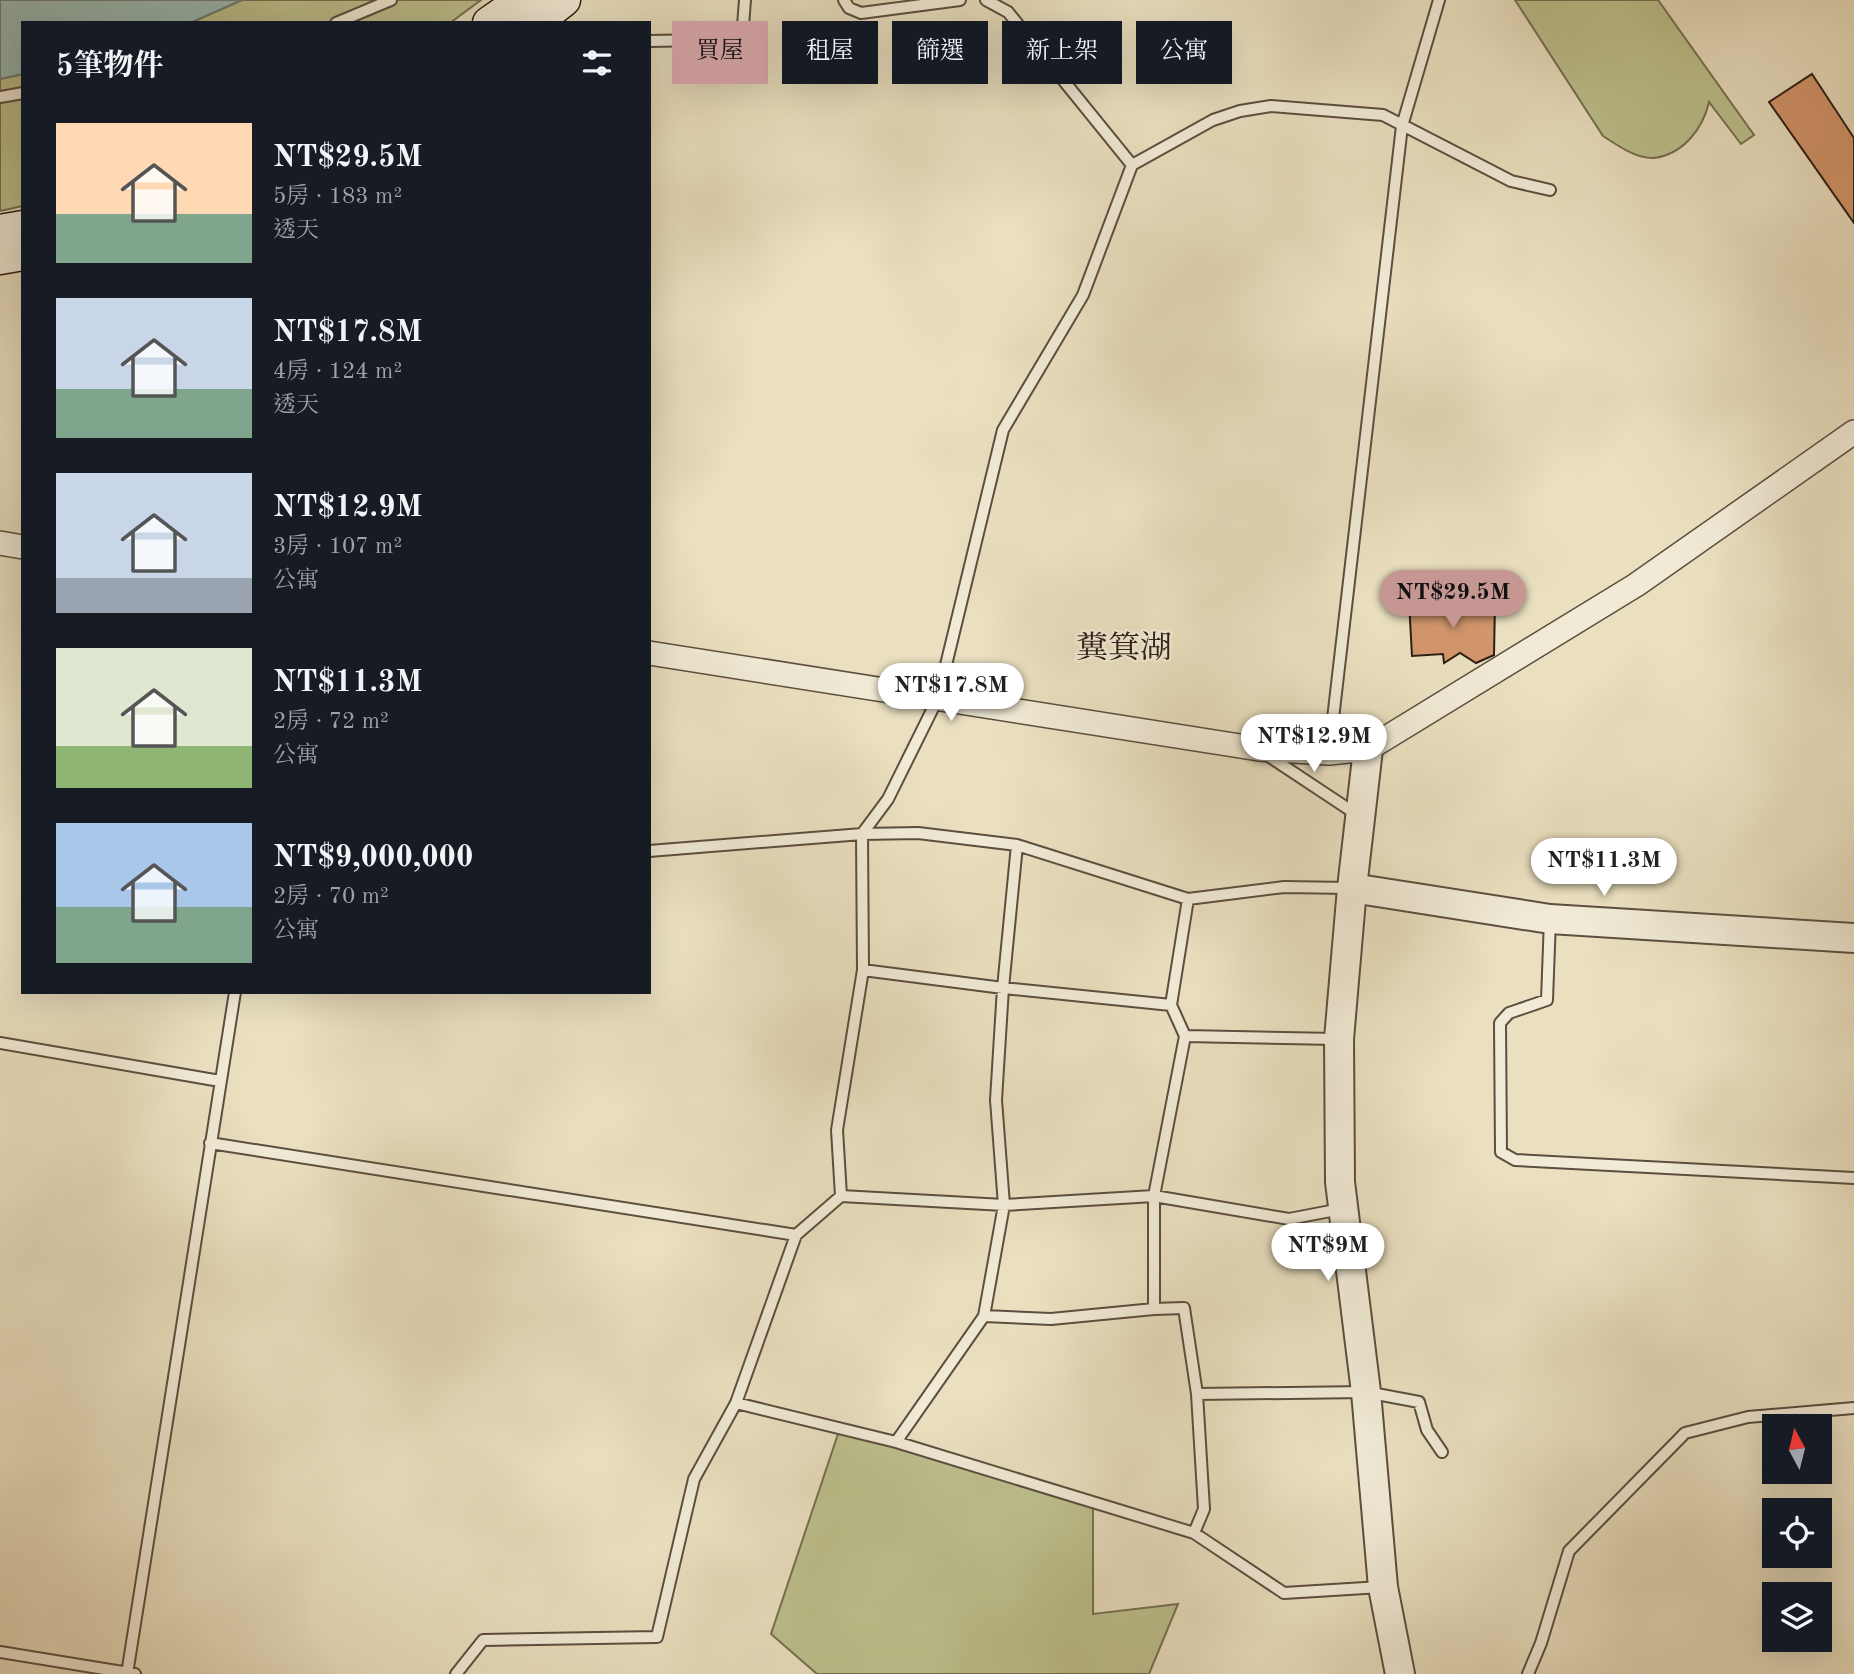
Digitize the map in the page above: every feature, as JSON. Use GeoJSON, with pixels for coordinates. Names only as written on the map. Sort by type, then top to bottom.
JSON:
{"type":"FeatureCollection","features":[{"type":"Feature","properties":{"kind":"main road"},"geometry":{"type":"LineString","coordinates":[[499,21],[546,12]]}},
{"type":"Feature","properties":{"kind":"main road"},"geometry":{"type":"LineString","coordinates":[[0,231],[21,227]]}},
{"type":"Feature","properties":{"kind":"main road"},"geometry":{"type":"LineString","coordinates":[[0,258],[21,254]]}},
{"type":"Feature","properties":{"kind":"street"},"geometry":{"type":"LineString","coordinates":[[651,653],[1259,749],[1329,753],[1368,749],[1636,585],[1854,432]]}},
{"type":"Feature","properties":{"kind":"street"},"geometry":{"type":"LineString","coordinates":[[0,543],[21,547]]}},
{"type":"Feature","properties":{"kind":"street"},"geometry":{"type":"LineString","coordinates":[[1368,749],[1352,888],[1339,1040],[1343,1209],[1366,1392],[1383,1587],[1400,1674]]}},
{"type":"Feature","properties":{"kind":"street"},"geometry":{"type":"LineString","coordinates":[[1352,888],[1550,919],[1854,937]]}},
{"type":"Feature","properties":{"kind":"lane"},"geometry":{"type":"LineString","coordinates":[[341,21],[391,0]]}},
{"type":"Feature","properties":{"kind":"lane"},"geometry":{"type":"LineString","coordinates":[[651,41],[706,40],[743,26],[745,0]]}},
{"type":"Feature","properties":{"kind":"lane"},"geometry":{"type":"LineString","coordinates":[[844,0],[849,8],[861,13],[960,0]]}},
{"type":"Feature","properties":{"kind":"lane"},"geometry":{"type":"LineString","coordinates":[[986,0],[1008,12],[1132,165]]}},
{"type":"Feature","properties":{"kind":"lane"},"geometry":{"type":"LineString","coordinates":[[1329,753],[1402,126],[1438,0]]}},
{"type":"Feature","properties":{"kind":"lane"},"geometry":{"type":"LineString","coordinates":[[0,97],[21,93]]}},
{"type":"Feature","properties":{"kind":"lane"},"geometry":{"type":"LineString","coordinates":[[841,1196],[837,1130],[863,970],[862,834],[888,799],[937,698],[1003,430],[1083,295],[1132,165],[1213,120],[1259,107],[1384,115],[1511,181],[1550,190]]}},
{"type":"Feature","properties":{"kind":"lane"},"geometry":{"type":"LineString","coordinates":[[1259,749],[1360,816]]}},
{"type":"Feature","properties":{"kind":"lane"},"geometry":{"type":"LineString","coordinates":[[651,851],[862,834],[918,833],[1017,845],[1188,899],[1284,887],[1352,888]]}},
{"type":"Feature","properties":{"kind":"lane"},"geometry":{"type":"LineString","coordinates":[[896,1442],[985,1316],[1003,1205],[996,1100],[1003,988],[1017,845]]}},
{"type":"Feature","properties":{"kind":"lane"},"geometry":{"type":"LineString","coordinates":[[1154,1309],[1154,1196],[1185,1036],[1171,1005],[1188,899]]}},
{"type":"Feature","properties":{"kind":"lane"},"geometry":{"type":"LineString","coordinates":[[1550,919],[1547,1000],[1509,1013],[1500,1023],[1501,1152],[1515,1160],[1854,1178]]}},
{"type":"Feature","properties":{"kind":"lane"},"geometry":{"type":"LineString","coordinates":[[863,970],[1171,1005]]}},
{"type":"Feature","properties":{"kind":"lane"},"geometry":{"type":"LineString","coordinates":[[0,1652],[130,1674],[235,994]]}},
{"type":"Feature","properties":{"kind":"lane"},"geometry":{"type":"LineString","coordinates":[[1185,1036],[1339,1040]]}},
{"type":"Feature","properties":{"kind":"lane"},"geometry":{"type":"LineString","coordinates":[[0,1042],[220,1081]]}},
{"type":"Feature","properties":{"kind":"lane"},"geometry":{"type":"LineString","coordinates":[[210,1143],[796,1235]]}},
{"type":"Feature","properties":{"kind":"lane"},"geometry":{"type":"LineString","coordinates":[[456,1674],[483,1640],[657,1637],[694,1479],[736,1403],[796,1235],[841,1196],[1003,1205],[1154,1196],[1289,1219],[1343,1209]]}},
{"type":"Feature","properties":{"kind":"lane"},"geometry":{"type":"LineString","coordinates":[[985,1316],[1051,1319],[1184,1308],[1197,1394],[1204,1508],[1194,1532]]}},
{"type":"Feature","properties":{"kind":"lane"},"geometry":{"type":"LineString","coordinates":[[1197,1394],[1366,1392],[1419,1402],[1427,1430],[1442,1452]]}},
{"type":"Feature","properties":{"kind":"lane"},"geometry":{"type":"LineString","coordinates":[[736,1403],[896,1442],[1194,1532],[1284,1593],[1383,1587]]}},
{"type":"Feature","properties":{"kind":"lane"},"geometry":{"type":"LineString","coordinates":[[1528,1674],[1541,1643],[1569,1551],[1685,1433],[1748,1418],[1854,1408]]}},
{"type":"Feature","properties":{"kind":"green space"},"geometry":{"type":"Polygon","coordinates":[[[242,0],[481,0],[453,21],[195,21],[242,0]]]}},
{"type":"Feature","properties":{"kind":"green space"},"geometry":{"type":"Polygon","coordinates":[[[1515,0],[1658,0],[1754,135],[1741,144],[1709,102],[1697,130],[1683,145],[1665,156],[1647,158],[1621,147],[1603,136],[1515,0]]]}},
{"type":"Feature","properties":{"kind":"green space"},"geometry":{"type":"Polygon","coordinates":[[[21,74],[21,206],[0,211],[0,79],[21,74]]]}},
{"type":"Feature","properties":{"kind":"green space"},"geometry":{"type":"Polygon","coordinates":[[[839,1431],[1093,1497],[1093,1614],[1178,1604],[1149,1674],[817,1674],[771,1634],[839,1431]]]}},
{"type":"Feature","properties":{"kind":"water"},"geometry":{"type":"Polygon","coordinates":[[[0,0],[242,0],[195,21],[21,21],[21,74],[0,79],[0,0]]]}},
{"type":"Feature","properties":{"kind":"building"},"geometry":{"type":"Polygon","coordinates":[[[1812,74],[1854,138],[1854,223],[1769,102],[1812,74]]]}},
{"type":"Feature","properties":{"kind":"building"},"geometry":{"type":"Polygon","coordinates":[[[1437,601],[1438,604],[1495,602],[1494,655],[1476,663],[1460,653],[1444,663],[1443,654],[1412,656],[1409,602],[1437,601]]]}},
{"type":"Feature","properties":{"kind":"district","name":"糞箕湖"},"geometry":{"type":"Point","coordinates":[1124,647]}}]}
